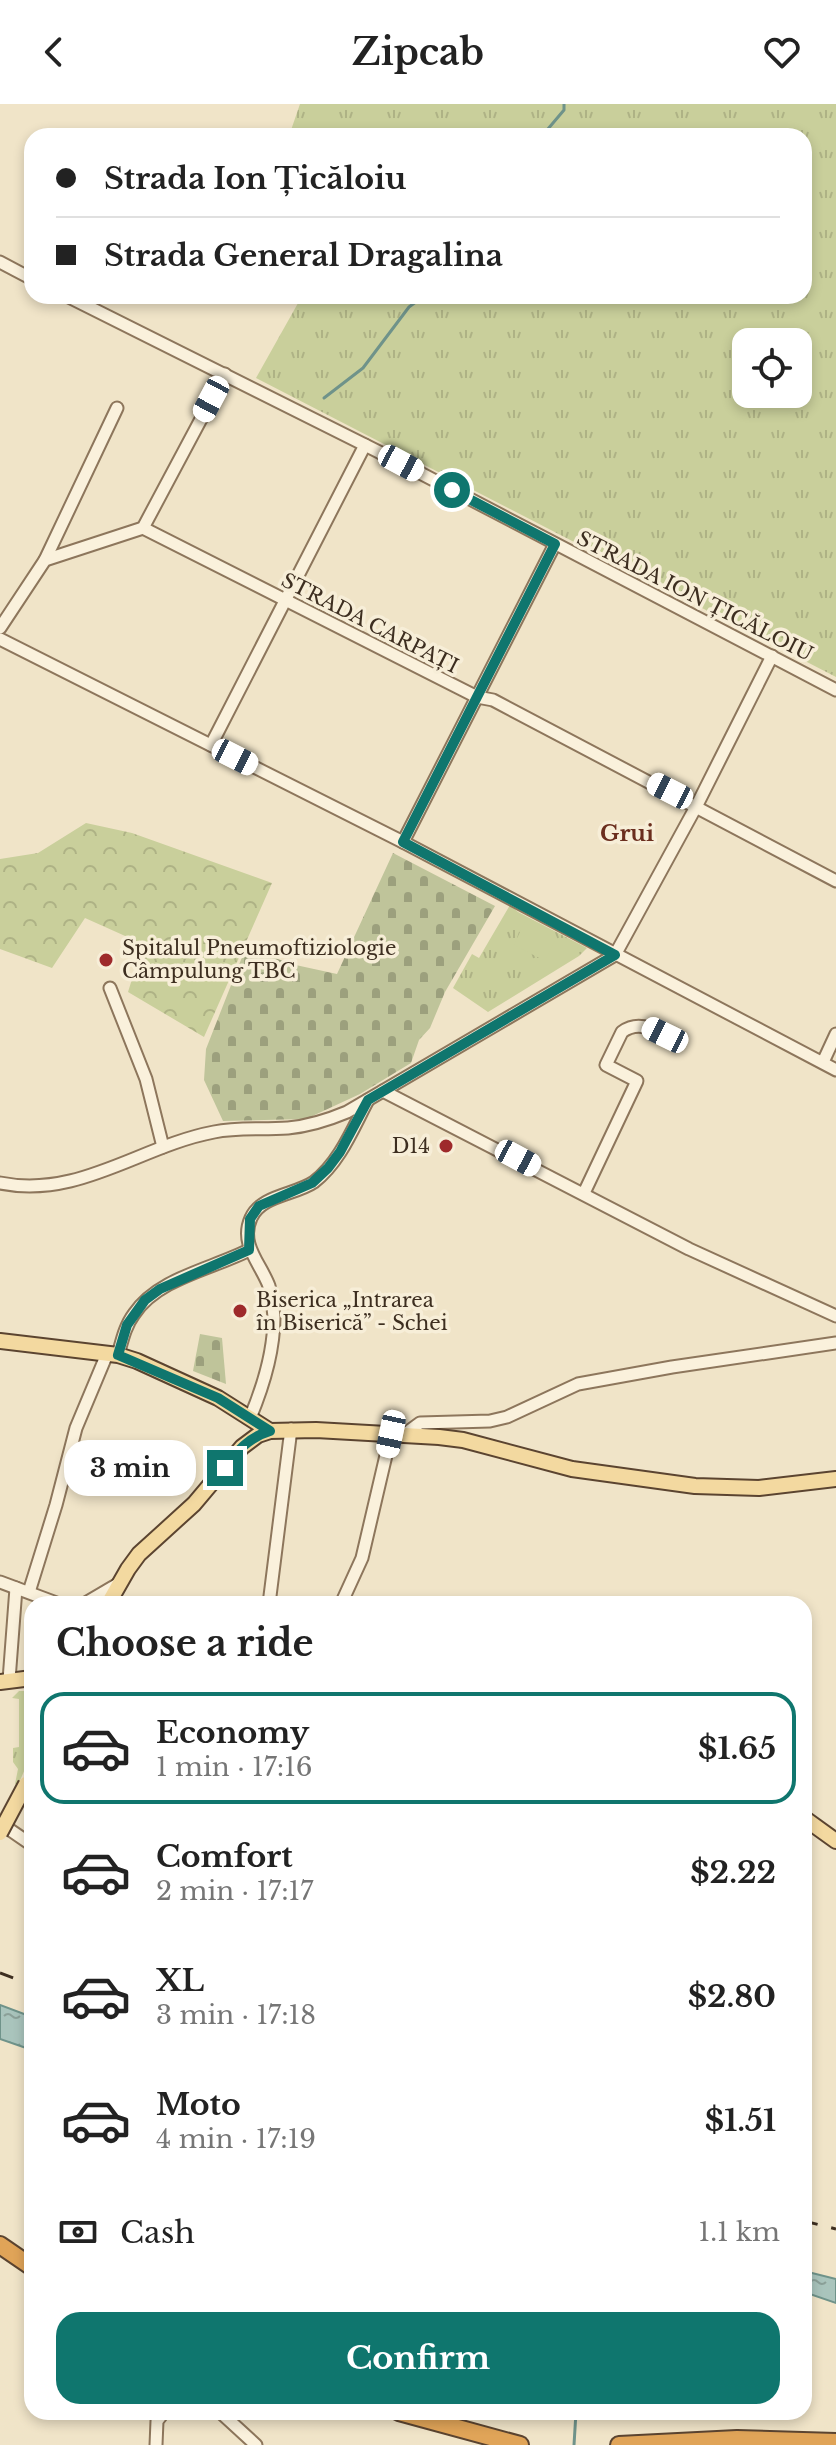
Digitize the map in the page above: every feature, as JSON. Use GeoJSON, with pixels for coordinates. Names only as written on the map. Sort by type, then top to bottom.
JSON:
{"type":"FeatureCollection","features":[{"type":"Feature","properties":{"kind":"highway"},"geometry":{"type":"LineString","coordinates":[[0,2245],[24,2262]]}},
{"type":"Feature","properties":{"kind":"highway"},"geometry":{"type":"LineString","coordinates":[[428,2420],[520,2445]]}},
{"type":"Feature","properties":{"kind":"highway"},"geometry":{"type":"LineString","coordinates":[[619,2445],[737,2439],[835,2443]]}},
{"type":"Feature","properties":{"kind":"main road"},"geometry":{"type":"LineString","coordinates":[[0,1341],[112,1355],[218,1398],[270,1431]]}},
{"type":"Feature","properties":{"kind":"main road"},"geometry":{"type":"LineString","coordinates":[[112,1596],[139,1554],[194,1504],[237,1452],[258,1435],[270,1431],[291,1429],[463,1440],[572,1469],[695,1486],[759,1488],[836,1479]]}},
{"type":"Feature","properties":{"kind":"main road"},"geometry":{"type":"LineString","coordinates":[[118,1596],[119,1584]]}},
{"type":"Feature","properties":{"kind":"main road"},"geometry":{"type":"LineString","coordinates":[[4,1681],[24,1679]]}},
{"type":"Feature","properties":{"kind":"main road"},"geometry":{"type":"LineString","coordinates":[[0,1833],[24,1787]]}},
{"type":"Feature","properties":{"kind":"main road"},"geometry":{"type":"LineString","coordinates":[[812,1824],[836,1841]]}},
{"type":"Feature","properties":{"kind":"street"},"geometry":{"type":"LineString","coordinates":[[0,262],[24,275]]}},
{"type":"Feature","properties":{"kind":"street","name":"STRADA ION ȚICĂLOIU"},"geometry":{"type":"LineString","coordinates":[[83,304],[365,445],[836,690]]}},
{"type":"Feature","properties":{"kind":"street"},"geometry":{"type":"LineString","coordinates":[[45,560],[143,528],[225,374]]}},
{"type":"Feature","properties":{"kind":"street"},"geometry":{"type":"LineString","coordinates":[[0,628],[45,560],[117,408]]}},
{"type":"Feature","properties":{"kind":"street"},"geometry":{"type":"LineString","coordinates":[[211,745],[365,445]]}},
{"type":"Feature","properties":{"kind":"street","name":"STRADA CARPAȚI"},"geometry":{"type":"LineString","coordinates":[[143,528],[477,697],[493,700],[836,881]]}},
{"type":"Feature","properties":{"kind":"street"},"geometry":{"type":"LineString","coordinates":[[403,842],[555,544]]}},
{"type":"Feature","properties":{"kind":"street"},"geometry":{"type":"LineString","coordinates":[[0,639],[403,842],[836,1070]]}},
{"type":"Feature","properties":{"kind":"street"},"geometry":{"type":"LineString","coordinates":[[0,1183],[35,1187],[62,1184],[91,1177],[163,1147],[216,1131],[310,1125],[347,1112],[615,955],[697,805],[772,656]]}},
{"type":"Feature","properties":{"kind":"street"},"geometry":{"type":"LineString","coordinates":[[110,988],[146,1079],[163,1147]]}},
{"type":"Feature","properties":{"kind":"street"},"geometry":{"type":"LineString","coordinates":[[584,1193],[637,1081],[606,1065],[622,1032],[627,1028],[646,1026],[665,1035]]}},
{"type":"Feature","properties":{"kind":"street"},"geometry":{"type":"LineString","coordinates":[[823,1062],[836,1034]]}},
{"type":"Feature","properties":{"kind":"street"},"geometry":{"type":"LineString","coordinates":[[383,1091],[689,1249],[836,1316]]}},
{"type":"Feature","properties":{"kind":"street"},"geometry":{"type":"LineString","coordinates":[[250,1418],[270,1356],[274,1317],[269,1287],[249,1250],[250,1219],[259,1206],[312,1183],[328,1168],[368,1100]]}},
{"type":"Feature","properties":{"kind":"street"},"geometry":{"type":"LineString","coordinates":[[29,1592],[76,1428],[127,1325],[145,1300],[160,1289],[249,1250]]}},
{"type":"Feature","properties":{"kind":"street"},"geometry":{"type":"LineString","coordinates":[[345,1596],[362,1558],[398,1434],[420,1423],[490,1421],[507,1417],[578,1384],[836,1343]]}},
{"type":"Feature","properties":{"kind":"street"},"geometry":{"type":"LineString","coordinates":[[270,1596],[291,1429]]}},
{"type":"Feature","properties":{"kind":"street"},"geometry":{"type":"LineString","coordinates":[[0,1582],[39,1596]]}},
{"type":"Feature","properties":{"kind":"street"},"geometry":{"type":"LineString","coordinates":[[98,1596],[119,1584]]}},
{"type":"Feature","properties":{"kind":"street"},"geometry":{"type":"LineString","coordinates":[[272,1584],[276,1596]]}},
{"type":"Feature","properties":{"kind":"street"},"geometry":{"type":"LineString","coordinates":[[4,1681],[16,1588]]}},
{"type":"Feature","properties":{"kind":"street"},"geometry":{"type":"LineString","coordinates":[[0,1823],[24,1840]]}},
{"type":"Feature","properties":{"kind":"street"},"geometry":{"type":"LineString","coordinates":[[156,2445],[158,2420]]}},
{"type":"Feature","properties":{"kind":"street"},"geometry":{"type":"LineString","coordinates":[[229,2420],[256,2445]]}},
{"type":"Feature","properties":{"kind":"green space"},"geometry":{"type":"Polygon","coordinates":[[[300,104],[836,104],[836,677],[256,378],[298,304],[812,304],[812,128],[292,128],[300,104]]]}},
{"type":"Feature","properties":{"kind":"green space"},"geometry":{"type":"Polygon","coordinates":[[[86,823],[132,833],[272,883],[204,1037],[128,992],[143,944],[85,918],[52,968],[0,949],[0,859],[38,853],[86,823]]]}},
{"type":"Feature","properties":{"kind":"green space"},"geometry":{"type":"Polygon","coordinates":[[[393,853],[495,906],[445,992],[430,1028],[419,1040],[411,1063],[360,1094],[306,1119],[223,1121],[204,1080],[206,1049],[246,947],[291,964],[337,974],[393,853]]]}},
{"type":"Feature","properties":{"kind":"green space"},"geometry":{"type":"Polygon","coordinates":[[[510,905],[587,948],[488,1012],[453,988],[472,954],[479,958],[510,905]]]}},
{"type":"Feature","properties":{"kind":"green space"},"geometry":{"type":"Polygon","coordinates":[[[525,921],[557,937],[545,961],[514,945],[525,921]]]}},
{"type":"Feature","properties":{"kind":"green space"},"geometry":{"type":"Polygon","coordinates":[[[200,1334],[222,1338],[226,1384],[193,1371],[200,1334]]]}},
{"type":"Feature","properties":{"kind":"green space"},"geometry":{"type":"Polygon","coordinates":[[[19,1691],[24,1691],[24,1771],[18,1785],[15,1784],[18,1769],[13,1762],[13,1748],[19,1747],[19,1699],[12,1698],[19,1691]]]}},
{"type":"Feature","properties":{"kind":"water"},"geometry":{"type":"Polygon","coordinates":[[[0,2005],[24,2014],[24,2047],[0,2039],[0,2005]]]}},
{"type":"Feature","properties":{"kind":"water"},"geometry":{"type":"Polygon","coordinates":[[[812,2273],[836,2279],[836,2303],[812,2295],[812,2273]]]}},
{"type":"Feature","properties":{"kind":"waterway"},"geometry":{"type":"LineString","coordinates":[[549,128],[564,110],[564,104]]}},
{"type":"Feature","properties":{"kind":"waterway"},"geometry":{"type":"LineString","coordinates":[[324,398],[363,368],[413,304]]}},
{"type":"Feature","properties":{"kind":"waterway"},"geometry":{"type":"LineString","coordinates":[[574,2445],[576,2420]]}},
{"type":"Feature","properties":{"kind":"railway"},"geometry":{"type":"LineString","coordinates":[[0,1973],[24,1982]]}},
{"type":"Feature","properties":{"kind":"railway"},"geometry":{"type":"LineString","coordinates":[[812,2223],[836,2229]]}},
{"type":"Feature","properties":{"kind":"place","name":"Spitalul Pneumoftiziologie Câmpulung TBC"},"geometry":{"type":"Point","coordinates":[106,960]}},
{"type":"Feature","properties":{"kind":"place","name":"D14"},"geometry":{"type":"Point","coordinates":[446,1146]}},
{"type":"Feature","properties":{"kind":"place","name":"Biserica „Intrarea în Biserică” - Schei"},"geometry":{"type":"Point","coordinates":[240,1311]}},
{"type":"Feature","properties":{"kind":"district","name":"Grui"},"geometry":{"type":"Point","coordinates":[627,833]}},
{"type":"Feature","properties":{"kind":"route"},"geometry":{"type":"LineString","coordinates":[[225,1468],[242,1447],[258,1435],[270,1431],[218,1398],[118,1355],[134,1313],[160,1289],[249,1250],[250,1219],[259,1206],[312,1183],[328,1168],[368,1100],[615,955],[403,842],[555,544],[452,490]]}}]}
